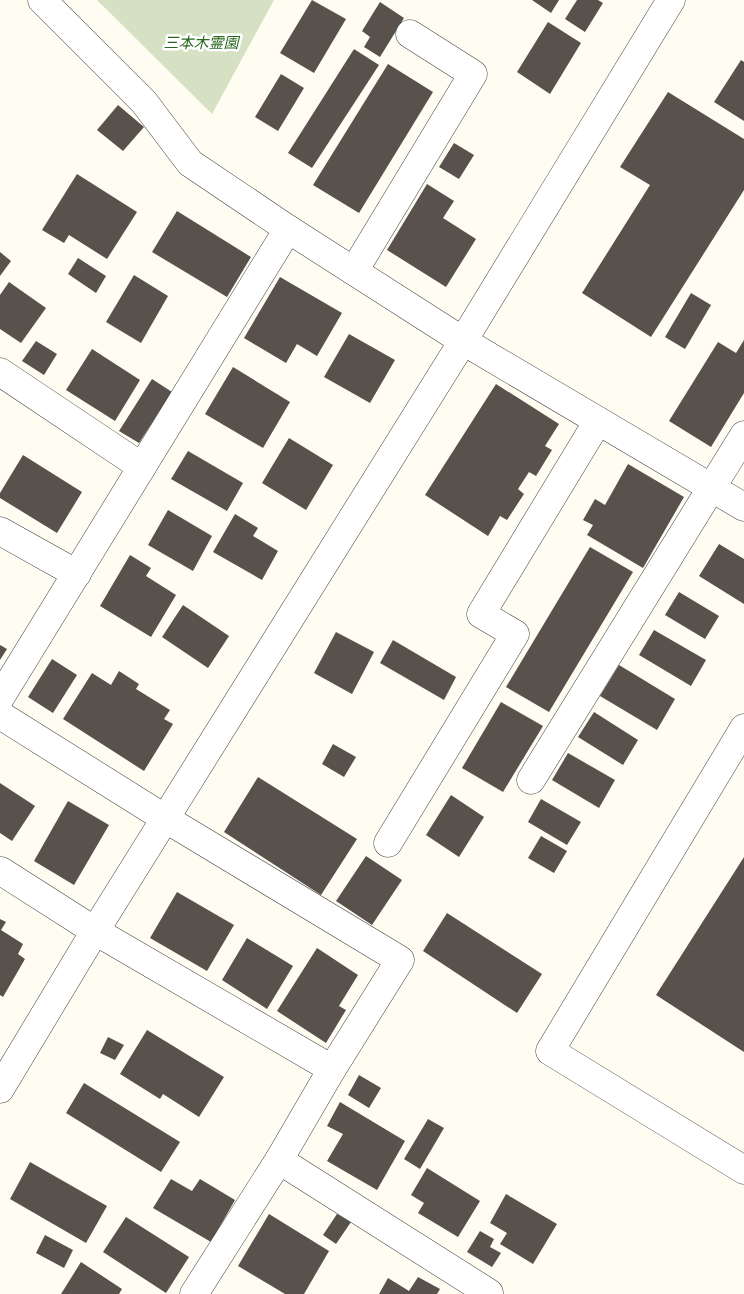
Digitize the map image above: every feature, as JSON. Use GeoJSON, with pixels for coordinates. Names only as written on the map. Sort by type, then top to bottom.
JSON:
{"type":"FeatureCollection","features":[{"type":"Feature","properties":{"kind":"street"},"geometry":{"type":"LineString","coordinates":[[42,0],[144,102],[190,163],[288,229],[463,341],[744,507]]}},
{"type":"Feature","properties":{"kind":"street"},"geometry":{"type":"LineString","coordinates":[[0,1089],[95,931],[463,341],[671,0]]}},
{"type":"Feature","properties":{"kind":"street"},"geometry":{"type":"LineString","coordinates":[[354,271],[473,74],[410,34]]}},
{"type":"Feature","properties":{"kind":"street"},"geometry":{"type":"LineString","coordinates":[[0,698],[288,229]]}},
{"type":"Feature","properties":{"kind":"street"},"geometry":{"type":"LineString","coordinates":[[0,372],[142,466]]}},
{"type":"Feature","properties":{"kind":"street"},"geometry":{"type":"LineString","coordinates":[[388,843],[515,634],[481,614],[598,421]]}},
{"type":"Feature","properties":{"kind":"street"},"geometry":{"type":"LineString","coordinates":[[532,780],[744,435]]}},
{"type":"Feature","properties":{"kind":"street"},"geometry":{"type":"LineString","coordinates":[[0,530],[77,574]]}},
{"type":"Feature","properties":{"kind":"street"},"geometry":{"type":"LineString","coordinates":[[0,715],[166,819],[400,960],[332,1069],[279,1160],[194,1294]]}},
{"type":"Feature","properties":{"kind":"street"},"geometry":{"type":"LineString","coordinates":[[744,728],[550,1051],[744,1170]]}},
{"type":"Feature","properties":{"kind":"street"},"geometry":{"type":"LineString","coordinates":[[2,871],[95,931],[332,1069]]}},
{"type":"Feature","properties":{"kind":"street"},"geometry":{"type":"LineString","coordinates":[[279,1160],[489,1293]]}},
{"type":"Feature","properties":{"kind":"green space","name":"三本木霊園"},"geometry":{"type":"Polygon","coordinates":[[[97,0],[274,0],[212,114],[97,0]]]}},
{"type":"Feature","properties":{"kind":"building"},"geometry":{"type":"Polygon","coordinates":[[[312,0],[346,19],[314,73],[280,53],[312,0]]]}},
{"type":"Feature","properties":{"kind":"building"},"geometry":{"type":"Polygon","coordinates":[[[532,0],[559,0],[551,13],[532,0]]]}},
{"type":"Feature","properties":{"kind":"building"},"geometry":{"type":"Polygon","coordinates":[[[577,0],[598,0],[603,3],[585,32],[565,19],[577,0]]]}},
{"type":"Feature","properties":{"kind":"building"},"geometry":{"type":"Polygon","coordinates":[[[380,2],[404,18],[380,57],[364,47],[370,37],[362,31],[380,2]]]}},
{"type":"Feature","properties":{"kind":"building"},"geometry":{"type":"Polygon","coordinates":[[[548,22],[581,43],[550,94],[517,72],[548,22]]]}},
{"type":"Feature","properties":{"kind":"building"},"geometry":{"type":"Polygon","coordinates":[[[354,49],[379,65],[312,168],[288,153],[354,49]]]}},
{"type":"Feature","properties":{"kind":"building"},"geometry":{"type":"Polygon","coordinates":[[[741,60],[744,62],[744,121],[714,102],[741,60]]]}},
{"type":"Feature","properties":{"kind":"building"},"geometry":{"type":"Polygon","coordinates":[[[388,64],[433,92],[359,213],[313,185],[388,64]]]}},
{"type":"Feature","properties":{"kind":"building"},"geometry":{"type":"Polygon","coordinates":[[[281,74],[304,88],[278,131],[255,117],[281,74]]]}},
{"type":"Feature","properties":{"kind":"building"},"geometry":{"type":"Polygon","coordinates":[[[668,92],[744,139],[744,190],[651,337],[582,293],[650,185],[620,167],[668,92]]]}},
{"type":"Feature","properties":{"kind":"building"},"geometry":{"type":"Polygon","coordinates":[[[118,105],[144,127],[123,151],[97,130],[118,105]]]}},
{"type":"Feature","properties":{"kind":"building"},"geometry":{"type":"Polygon","coordinates":[[[454,143],[474,155],[459,179],[439,167],[454,143]]]}},
{"type":"Feature","properties":{"kind":"building"},"geometry":{"type":"Polygon","coordinates":[[[77,174],[137,212],[107,259],[69,235],[64,243],[42,230],[77,174]]]}},
{"type":"Feature","properties":{"kind":"building"},"geometry":{"type":"Polygon","coordinates":[[[427,184],[454,201],[443,218],[476,239],[446,287],[387,250],[427,184]]]}},
{"type":"Feature","properties":{"kind":"building"},"geometry":{"type":"Polygon","coordinates":[[[177,211],[251,257],[227,297],[152,252],[177,211]]]}},
{"type":"Feature","properties":{"kind":"building"},"geometry":{"type":"Polygon","coordinates":[[[0,252],[11,261],[0,276],[0,252]]]}},
{"type":"Feature","properties":{"kind":"building"},"geometry":{"type":"Polygon","coordinates":[[[78,258],[106,276],[96,293],[68,274],[78,258]]]}},
{"type":"Feature","properties":{"kind":"building"},"geometry":{"type":"Polygon","coordinates":[[[134,275],[168,296],[141,343],[106,322],[134,275]]]}},
{"type":"Feature","properties":{"kind":"building"},"geometry":{"type":"Polygon","coordinates":[[[280,277],[342,313],[317,356],[297,344],[286,363],[244,338],[280,277]]]}},
{"type":"Feature","properties":{"kind":"building"},"geometry":{"type":"Polygon","coordinates":[[[9,282],[46,308],[21,343],[0,329],[0,295],[9,282]]]}},
{"type":"Feature","properties":{"kind":"building"},"geometry":{"type":"Polygon","coordinates":[[[691,293],[711,305],[685,349],[665,337],[691,293]]]}},
{"type":"Feature","properties":{"kind":"building"},"geometry":{"type":"Polygon","coordinates":[[[349,334],[395,360],[370,403],[324,377],[349,334]]]}},
{"type":"Feature","properties":{"kind":"building"},"geometry":{"type":"Polygon","coordinates":[[[744,340],[744,393],[711,447],[669,421],[718,342],[736,353],[744,340]]]}},
{"type":"Feature","properties":{"kind":"building"},"geometry":{"type":"Polygon","coordinates":[[[36,341],[57,354],[44,375],[22,361],[36,341]]]}},
{"type":"Feature","properties":{"kind":"building"},"geometry":{"type":"Polygon","coordinates":[[[92,349],[140,380],[115,421],[66,390],[92,349]]]}},
{"type":"Feature","properties":{"kind":"building"},"geometry":{"type":"Polygon","coordinates":[[[233,367],[290,402],[263,448],[205,414],[233,367]]]}},
{"type":"Feature","properties":{"kind":"building"},"geometry":{"type":"Polygon","coordinates":[[[152,379],[172,392],[139,443],[119,431],[152,379]]]}},
{"type":"Feature","properties":{"kind":"building"},"geometry":{"type":"Polygon","coordinates":[[[496,384],[559,424],[545,446],[552,450],[536,476],[529,472],[518,489],[524,494],[507,520],[500,516],[488,536],[425,495],[496,384]]]}},
{"type":"Feature","properties":{"kind":"building"},"geometry":{"type":"Polygon","coordinates":[[[289,438],[333,465],[306,510],[262,483],[289,438]]]}},
{"type":"Feature","properties":{"kind":"building"},"geometry":{"type":"Polygon","coordinates":[[[188,451],[243,483],[227,511],[171,479],[188,451]]]}},
{"type":"Feature","properties":{"kind":"building"},"geometry":{"type":"Polygon","coordinates":[[[23,455],[82,492],[57,533],[0,498],[0,493],[23,455]]]}},
{"type":"Feature","properties":{"kind":"building"},"geometry":{"type":"Polygon","coordinates":[[[628,464],[684,497],[643,568],[587,535],[593,525],[583,520],[595,499],[605,505],[628,464]]]}},
{"type":"Feature","properties":{"kind":"building"},"geometry":{"type":"Polygon","coordinates":[[[168,510],[212,536],[193,571],[148,545],[168,510]]]}},
{"type":"Feature","properties":{"kind":"building"},"geometry":{"type":"Polygon","coordinates":[[[235,514],[258,528],[253,536],[278,551],[262,580],[213,552],[235,514]]]}},
{"type":"Feature","properties":{"kind":"building"},"geometry":{"type":"Polygon","coordinates":[[[719,544],[744,559],[744,604],[699,576],[719,544]]]}},
{"type":"Feature","properties":{"kind":"building"},"geometry":{"type":"Polygon","coordinates":[[[590,547],[633,572],[549,712],[506,687],[590,547]]]}},
{"type":"Feature","properties":{"kind":"building"},"geometry":{"type":"Polygon","coordinates":[[[130,555],[151,568],[146,576],[176,595],[151,637],[100,606],[130,555]]]}},
{"type":"Feature","properties":{"kind":"building"},"geometry":{"type":"Polygon","coordinates":[[[679,592],[719,616],[705,639],[665,615],[679,592]]]}},
{"type":"Feature","properties":{"kind":"building"},"geometry":{"type":"Polygon","coordinates":[[[183,605],[229,636],[208,668],[162,637],[183,605]]]}},
{"type":"Feature","properties":{"kind":"building"},"geometry":{"type":"Polygon","coordinates":[[[654,630],[706,660],[691,686],[639,655],[654,630]]]}},
{"type":"Feature","properties":{"kind":"building"},"geometry":{"type":"Polygon","coordinates":[[[336,632],[374,652],[352,694],[314,673],[336,632]]]}},
{"type":"Feature","properties":{"kind":"building"},"geometry":{"type":"Polygon","coordinates":[[[393,640],[456,677],[444,700],[380,663],[393,640]]]}},
{"type":"Feature","properties":{"kind":"building"},"geometry":{"type":"Polygon","coordinates":[[[0,645],[7,649],[0,660],[0,645]]]}},
{"type":"Feature","properties":{"kind":"building"},"geometry":{"type":"Polygon","coordinates":[[[52,659],[77,675],[53,713],[28,697],[52,659]]]}},
{"type":"Feature","properties":{"kind":"building"},"geometry":{"type":"Polygon","coordinates":[[[619,665],[675,699],[657,730],[600,696],[619,665]]]}},
{"type":"Feature","properties":{"kind":"building"},"geometry":{"type":"Polygon","coordinates":[[[119,671],[139,684],[136,689],[170,710],[164,719],[173,724],[144,771],[63,719],[92,673],[111,685],[119,671]]]}},
{"type":"Feature","properties":{"kind":"building"},"geometry":{"type":"Polygon","coordinates":[[[501,702],[543,726],[503,792],[462,768],[501,702]]]}},
{"type":"Feature","properties":{"kind":"building"},"geometry":{"type":"Polygon","coordinates":[[[594,712],[638,740],[623,765],[578,737],[594,712]]]}},
{"type":"Feature","properties":{"kind":"building"},"geometry":{"type":"Polygon","coordinates":[[[333,744],[356,757],[344,777],[322,764],[333,744]]]}},
{"type":"Feature","properties":{"kind":"building"},"geometry":{"type":"Polygon","coordinates":[[[568,753],[615,780],[599,808],[552,780],[568,753]]]}},
{"type":"Feature","properties":{"kind":"building"},"geometry":{"type":"Polygon","coordinates":[[[258,777],[357,839],[321,895],[224,832],[258,777]]]}},
{"type":"Feature","properties":{"kind":"building"},"geometry":{"type":"Polygon","coordinates":[[[0,783],[35,806],[12,841],[0,833],[0,783]]]}},
{"type":"Feature","properties":{"kind":"building"},"geometry":{"type":"Polygon","coordinates":[[[451,795],[484,817],[459,857],[426,835],[451,795]]]}},
{"type":"Feature","properties":{"kind":"building"},"geometry":{"type":"Polygon","coordinates":[[[541,799],[581,822],[567,845],[528,822],[541,799]]]}},
{"type":"Feature","properties":{"kind":"building"},"geometry":{"type":"Polygon","coordinates":[[[68,801],[109,825],[74,885],[34,861],[68,801]]]}},
{"type":"Feature","properties":{"kind":"building"},"geometry":{"type":"Polygon","coordinates":[[[541,836],[567,851],[554,873],[528,858],[541,836]]]}},
{"type":"Feature","properties":{"kind":"building"},"geometry":{"type":"Polygon","coordinates":[[[366,856],[402,880],[372,925],[336,901],[366,856]]]}},
{"type":"Feature","properties":{"kind":"building"},"geometry":{"type":"Polygon","coordinates":[[[744,857],[744,1052],[656,995],[744,857]]]}},
{"type":"Feature","properties":{"kind":"building"},"geometry":{"type":"Polygon","coordinates":[[[177,892],[234,925],[207,971],[150,938],[177,892]]]}},
{"type":"Feature","properties":{"kind":"building"},"geometry":{"type":"Polygon","coordinates":[[[447,913],[542,974],[517,1013],[423,951],[447,913]]]}},
{"type":"Feature","properties":{"kind":"building"},"geometry":{"type":"Polygon","coordinates":[[[0,919],[6,922],[1,930],[23,944],[18,954],[25,959],[3,997],[0,995],[0,919]]]}},
{"type":"Feature","properties":{"kind":"building"},"geometry":{"type":"Polygon","coordinates":[[[247,938],[293,966],[267,1009],[222,980],[247,938]]]}},
{"type":"Feature","properties":{"kind":"building"},"geometry":{"type":"Polygon","coordinates":[[[317,948],[358,975],[339,1006],[346,1010],[326,1043],[277,1011],[317,948]]]}},
{"type":"Feature","properties":{"kind":"building"},"geometry":{"type":"Polygon","coordinates":[[[147,1030],[224,1077],[199,1117],[163,1094],[160,1099],[120,1074],[147,1030]]]}},
{"type":"Feature","properties":{"kind":"building"},"geometry":{"type":"Polygon","coordinates":[[[108,1037],[124,1045],[115,1060],[100,1053],[108,1037]]]}},
{"type":"Feature","properties":{"kind":"building"},"geometry":{"type":"Polygon","coordinates":[[[359,1075],[381,1088],[369,1108],[348,1095],[359,1075]]]}},
{"type":"Feature","properties":{"kind":"building"},"geometry":{"type":"Polygon","coordinates":[[[84,1083],[180,1142],[161,1172],[66,1113],[84,1083]]]}},
{"type":"Feature","properties":{"kind":"building"},"geometry":{"type":"Polygon","coordinates":[[[340,1102],[405,1141],[377,1190],[327,1161],[343,1134],[327,1126],[340,1102]]]}},
{"type":"Feature","properties":{"kind":"building"},"geometry":{"type":"Polygon","coordinates":[[[428,1119],[444,1128],[420,1169],[404,1159],[428,1119]]]}},
{"type":"Feature","properties":{"kind":"building"},"geometry":{"type":"Polygon","coordinates":[[[30,1162],[107,1206],[86,1243],[10,1199],[30,1162]]]}},
{"type":"Feature","properties":{"kind":"building"},"geometry":{"type":"Polygon","coordinates":[[[427,1168],[480,1201],[458,1237],[418,1213],[424,1203],[411,1195],[427,1168]]]}},
{"type":"Feature","properties":{"kind":"building"},"geometry":{"type":"Polygon","coordinates":[[[171,1179],[192,1191],[200,1179],[235,1200],[211,1242],[153,1208],[171,1179]]]}},
{"type":"Feature","properties":{"kind":"building"},"geometry":{"type":"Polygon","coordinates":[[[506,1194],[557,1224],[533,1264],[500,1244],[507,1233],[490,1223],[506,1194]]]}},
{"type":"Feature","properties":{"kind":"building"},"geometry":{"type":"Polygon","coordinates":[[[269,1214],[329,1251],[304,1294],[285,1294],[238,1266],[269,1214]]]}},
{"type":"Feature","properties":{"kind":"building"},"geometry":{"type":"Polygon","coordinates":[[[337,1214],[351,1222],[336,1244],[323,1235],[337,1214]]]}},
{"type":"Feature","properties":{"kind":"building"},"geometry":{"type":"Polygon","coordinates":[[[126,1217],[189,1257],[166,1293],[103,1252],[126,1217]]]}},
{"type":"Feature","properties":{"kind":"building"},"geometry":{"type":"Polygon","coordinates":[[[480,1231],[494,1239],[490,1247],[501,1253],[492,1267],[467,1252],[480,1231]]]}},
{"type":"Feature","properties":{"kind":"building"},"geometry":{"type":"Polygon","coordinates":[[[45,1235],[73,1250],[64,1268],[36,1253],[45,1235]]]}},
{"type":"Feature","properties":{"kind":"building"},"geometry":{"type":"Polygon","coordinates":[[[81,1262],[122,1289],[119,1294],[61,1294],[81,1262]]]}},
{"type":"Feature","properties":{"kind":"building"},"geometry":{"type":"Polygon","coordinates":[[[418,1277],[440,1289],[437,1294],[379,1294],[388,1278],[409,1291],[418,1277]]]}}]}
